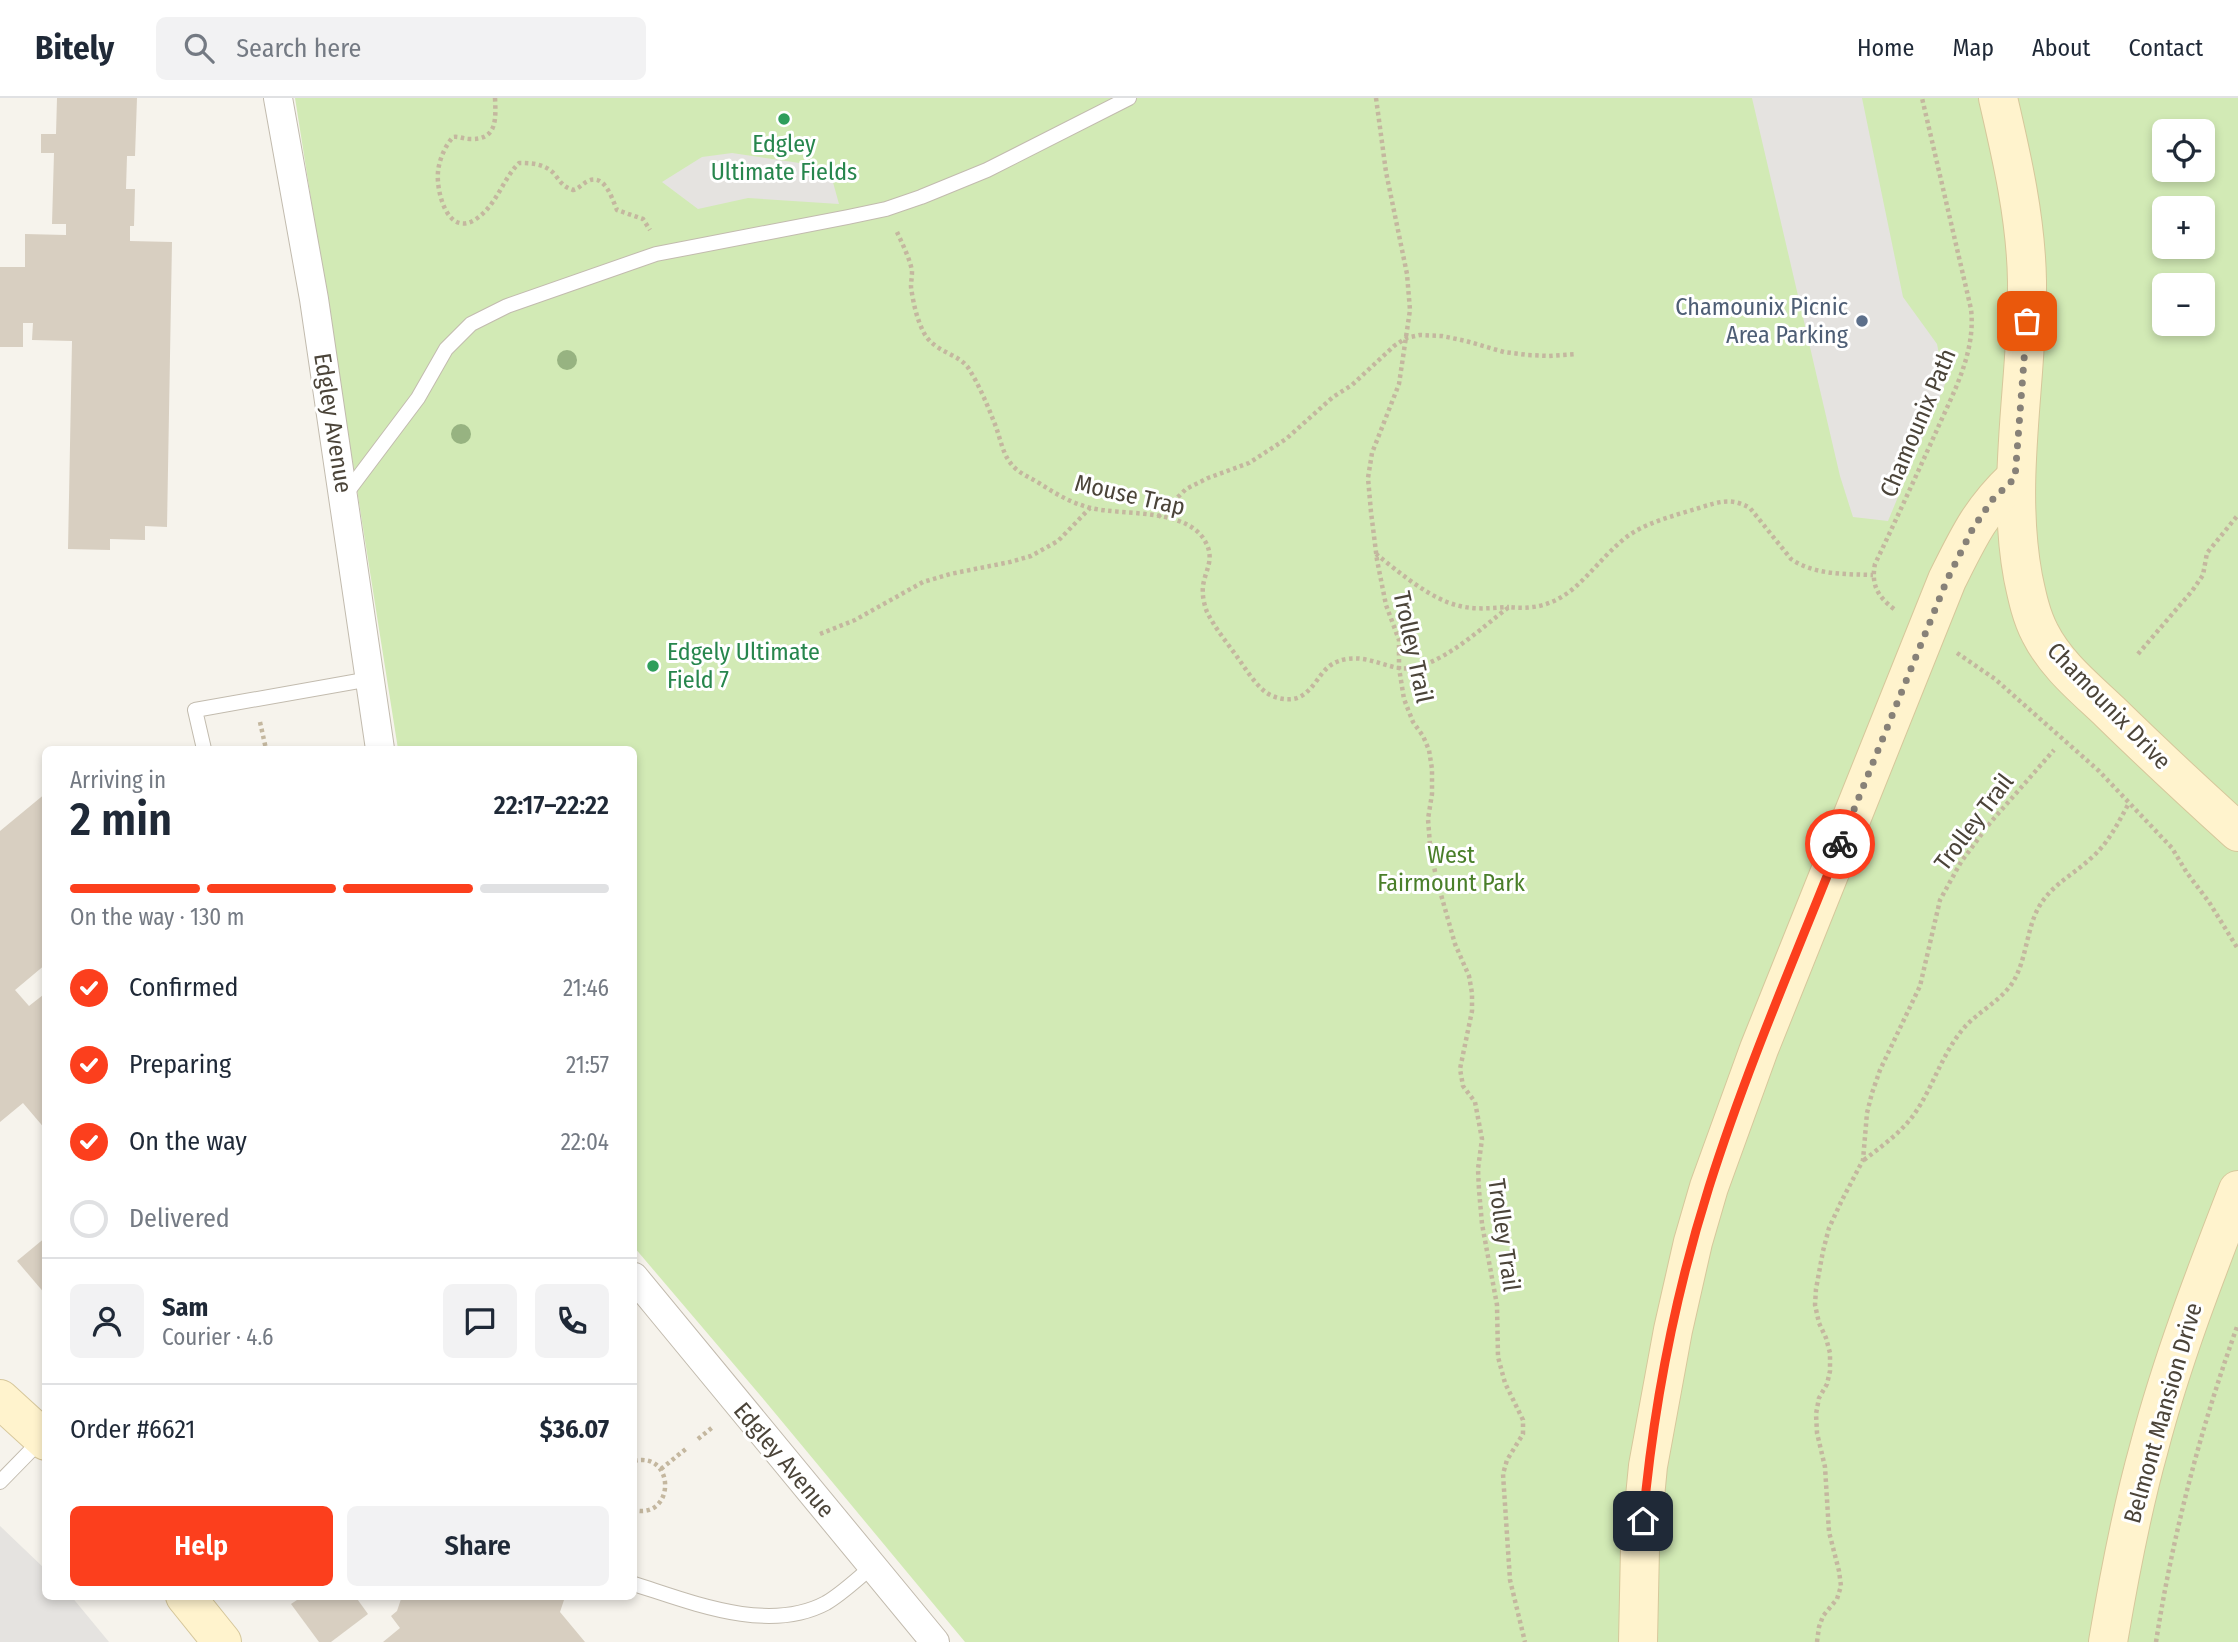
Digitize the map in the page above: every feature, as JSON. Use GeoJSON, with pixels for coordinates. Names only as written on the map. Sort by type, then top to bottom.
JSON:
{"type":"FeatureCollection","features":[{"type":"Feature","properties":{"kind":"street","name":"Edgley Avenue"},"geometry":{"type":"LineString","coordinates":[[278,98],[344,496],[380,746]]}},
{"type":"Feature","properties":{"kind":"street","name":"Chamounix Drive"},"geometry":{"type":"LineString","coordinates":[[1998,98],[2023,223],[2027,279],[2026,342],[2015,478],[2019,555],[2027,597],[2039,633],[2060,664],[2238,832]]}},
{"type":"Feature","properties":{"kind":"street"},"geometry":{"type":"LineString","coordinates":[[1638,1642],[1640,1548],[1650,1454],[1672,1330],[1709,1187],[1759,1049],[1947,580],[1973,528],[1993,499],[2015,478]]}},
{"type":"Feature","properties":{"kind":"street","name":"Belmont Mansion Drive"},"geometry":{"type":"LineString","coordinates":[[2108,1642],[2130,1525],[2149,1447],[2199,1293],[2238,1190]]}},
{"type":"Feature","properties":{"kind":"street","name":"Edgley Avenue"},"geometry":{"type":"LineString","coordinates":[[637,1281],[935,1642]]}},
{"type":"Feature","properties":{"kind":"street"},"geometry":{"type":"LineString","coordinates":[[0,1399],[42,1437]]}},
{"type":"Feature","properties":{"kind":"street"},"geometry":{"type":"LineString","coordinates":[[188,1600],[222,1642]]}},
{"type":"Feature","properties":{"kind":"lane"},"geometry":{"type":"LineString","coordinates":[[344,496],[418,398],[446,349],[471,324],[507,306],[656,254],[886,209],[921,197],[987,170],[1129,98]]}},
{"type":"Feature","properties":{"kind":"lane"},"geometry":{"type":"LineString","coordinates":[[203,746],[195,710],[370,679]]}},
{"type":"Feature","properties":{"kind":"lane"},"geometry":{"type":"LineString","coordinates":[[0,1482],[42,1441]]}},
{"type":"Feature","properties":{"kind":"lane"},"geometry":{"type":"LineString","coordinates":[[637,1585],[720,1611],[760,1616],[797,1612],[825,1603],[873,1566]]}},
{"type":"Feature","properties":{"kind":"path"},"geometry":{"type":"LineString","coordinates":[[495,98],[491,133],[484,138],[453,137],[440,160],[438,184],[448,216],[459,222],[476,220],[494,202],[505,179],[519,163],[536,164],[547,167],[555,173],[560,183],[573,190],[588,181],[601,182],[608,188],[617,210],[643,219],[649,226],[656,254]]}},
{"type":"Feature","properties":{"kind":"path","name":"Trolley Trail"},"geometry":{"type":"LineString","coordinates":[[1376,98],[1386,172],[1407,274],[1410,310],[1399,384],[1372,453],[1368,478],[1376,553],[1386,605],[1399,640],[1399,668],[1404,699],[1429,750],[1432,769],[1428,819],[1430,845],[1451,931],[1469,976],[1472,993],[1472,1011],[1460,1069],[1462,1086],[1475,1102],[1482,1139],[1478,1169],[1479,1190],[1482,1224],[1497,1305],[1497,1357],[1505,1382],[1523,1420],[1523,1434],[1507,1460],[1503,1474],[1510,1580],[1525,1642]]}},
{"type":"Feature","properties":{"kind":"path","name":"Chamounix Path"},"geometry":{"type":"LineString","coordinates":[[1873,575],[1875,564],[1909,494],[1959,377],[1972,339],[1971,309],[1922,98]]}},
{"type":"Feature","properties":{"kind":"path","name":"Mouse Trap"},"geometry":{"type":"LineString","coordinates":[[886,209],[912,271],[911,285],[924,334],[943,352],[968,367],[989,408],[1009,462],[1056,495],[1090,508],[1107,512],[1143,513],[1196,530],[1209,549],[1210,562],[1203,587],[1207,612],[1252,678],[1265,692],[1291,700],[1301,696],[1322,671],[1345,659],[1367,659],[1399,668],[1415,668],[1461,645],[1509,607]]}},
{"type":"Feature","properties":{"kind":"path"},"geometry":{"type":"LineString","coordinates":[[1158,517],[1186,489],[1249,463],[1286,439],[1406,338],[1420,335],[1441,336],[1504,352],[1528,355],[1577,354]]}},
{"type":"Feature","properties":{"kind":"path"},"geometry":{"type":"LineString","coordinates":[[1376,553],[1405,577],[1444,601],[1485,609],[1527,609],[1543,606],[1577,587],[1625,538],[1639,530],[1660,520],[1726,500],[1750,508],[1791,559],[1799,564],[1819,571],[1873,575],[1874,586],[1880,597],[1900,614]]}},
{"type":"Feature","properties":{"kind":"path"},"geometry":{"type":"LineString","coordinates":[[820,634],[855,620],[923,582],[950,573],[1031,556],[1058,541],[1090,508]]}},
{"type":"Feature","properties":{"kind":"path"},"geometry":{"type":"LineString","coordinates":[[2138,654],[2192,591],[2203,575],[2207,553],[2238,515]]}},
{"type":"Feature","properties":{"kind":"path"},"geometry":{"type":"LineString","coordinates":[[1951,649],[1995,679],[2099,771],[2172,848],[2238,949]]}},
{"type":"Feature","properties":{"kind":"path"},"geometry":{"type":"LineString","coordinates":[[260,722],[265,746]]}},
{"type":"Feature","properties":{"kind":"path","name":"Trolley Trail"},"geometry":{"type":"LineString","coordinates":[[1817,1642],[1823,1616],[1832,1608],[1841,1586],[1829,1532],[1825,1467],[1817,1433],[1816,1414],[1819,1398],[1827,1384],[1830,1371],[1830,1353],[1815,1305],[1829,1228],[1863,1160],[1867,1113],[1872,1093],[1920,986],[1940,900],[1961,862],[1990,823],[2054,750]]}},
{"type":"Feature","properties":{"kind":"path"},"geometry":{"type":"LineString","coordinates":[[1863,1160],[1906,1126],[1964,1028],[2000,997],[2013,981],[2024,955],[2036,912],[2044,899],[2057,884],[2103,848],[2129,803]]}},
{"type":"Feature","properties":{"kind":"path"},"geometry":{"type":"LineString","coordinates":[[2156,1642],[2189,1479],[2204,1423],[2238,1324]]}},
{"type":"Feature","properties":{"kind":"path"},"geometry":{"type":"LineString","coordinates":[[661,1469],[687,1448]]}},
{"type":"Feature","properties":{"kind":"path"},"geometry":{"type":"LineString","coordinates":[[637,1460],[652,1462],[661,1469],[666,1480],[660,1502],[652,1509],[637,1511]]}},
{"type":"Feature","properties":{"kind":"green space","name":"West Fairmount Park"},"geometry":{"type":"Polygon","coordinates":[[[295,98],[2238,98],[2238,1642],[965,1642],[637,1251],[637,746],[398,746],[295,98]]]}},
{"type":"Feature","properties":{"kind":"shaded area","name":"Chamounix Picnic Area Parking"},"geometry":{"type":"Polygon","coordinates":[[[1752,98],[1862,98],[1903,297],[1937,344],[1945,384],[1888,521],[1853,517],[1840,476],[1752,98]]]}},
{"type":"Feature","properties":{"kind":"shaded area"},"geometry":{"type":"Polygon","coordinates":[[[732,153],[813,165],[831,175],[839,204],[748,198],[698,209],[662,182],[702,157],[732,153]]]}},
{"type":"Feature","properties":{"kind":"shaded area"},"geometry":{"type":"Polygon","coordinates":[[[0,1526],[42,1566],[42,1600],[74,1600],[109,1642],[0,1642],[0,1526]]]}},
{"type":"Feature","properties":{"kind":"building"},"geometry":{"type":"Polygon","coordinates":[[[57,98],[137,98],[135,156],[127,156],[126,189],[135,189],[134,226],[130,226],[130,241],[172,242],[167,527],[145,526],[145,540],[110,539],[110,550],[68,549],[72,341],[32,340],[33,323],[23,323],[23,347],[0,347],[0,267],[25,267],[25,234],[66,235],[66,224],[52,224],[54,153],[41,153],[41,134],[56,134],[57,98]]]}},
{"type":"Feature","properties":{"kind":"building"},"geometry":{"type":"Polygon","coordinates":[[[42,796],[42,967],[15,990],[29,1006],[42,996],[42,1125],[23,1103],[0,1122],[0,831],[42,796]]]}},
{"type":"Feature","properties":{"kind":"building"},"geometry":{"type":"Polygon","coordinates":[[[42,1240],[42,1290],[17,1261],[42,1240]]]}},
{"type":"Feature","properties":{"kind":"building"},"geometry":{"type":"Polygon","coordinates":[[[297,1600],[358,1600],[368,1614],[331,1642],[319,1642],[291,1604],[297,1600]]]}},
{"type":"Feature","properties":{"kind":"building"},"geometry":{"type":"Polygon","coordinates":[[[401,1600],[564,1600],[560,1612],[585,1642],[383,1642],[400,1628],[391,1616],[397,1611],[401,1600]]]}},
{"type":"Feature","properties":{"kind":"way so far"},"geometry":{"type":"LineString","coordinates":[[1840,844],[1947,580],[1973,528],[1993,499],[2015,478],[2027,321]]}},
{"type":"Feature","properties":{"kind":"place","name":"Edgley Ultimate Fields"},"geometry":{"type":"Point","coordinates":[784,119]}},
{"type":"Feature","properties":{"kind":"place","name":"Chamounix Picnic Area Parking"},"geometry":{"type":"Point","coordinates":[1862,321]}},
{"type":"Feature","properties":{"kind":"place","name":"Edgely Ultimate Field 7"},"geometry":{"type":"Point","coordinates":[653,666]}},
{"type":"Feature","properties":{"kind":"route"},"geometry":{"type":"LineString","coordinates":[[1643,1521],[1648,1466],[1672,1330],[1709,1187],[1759,1049],[1840,844]]}}]}
